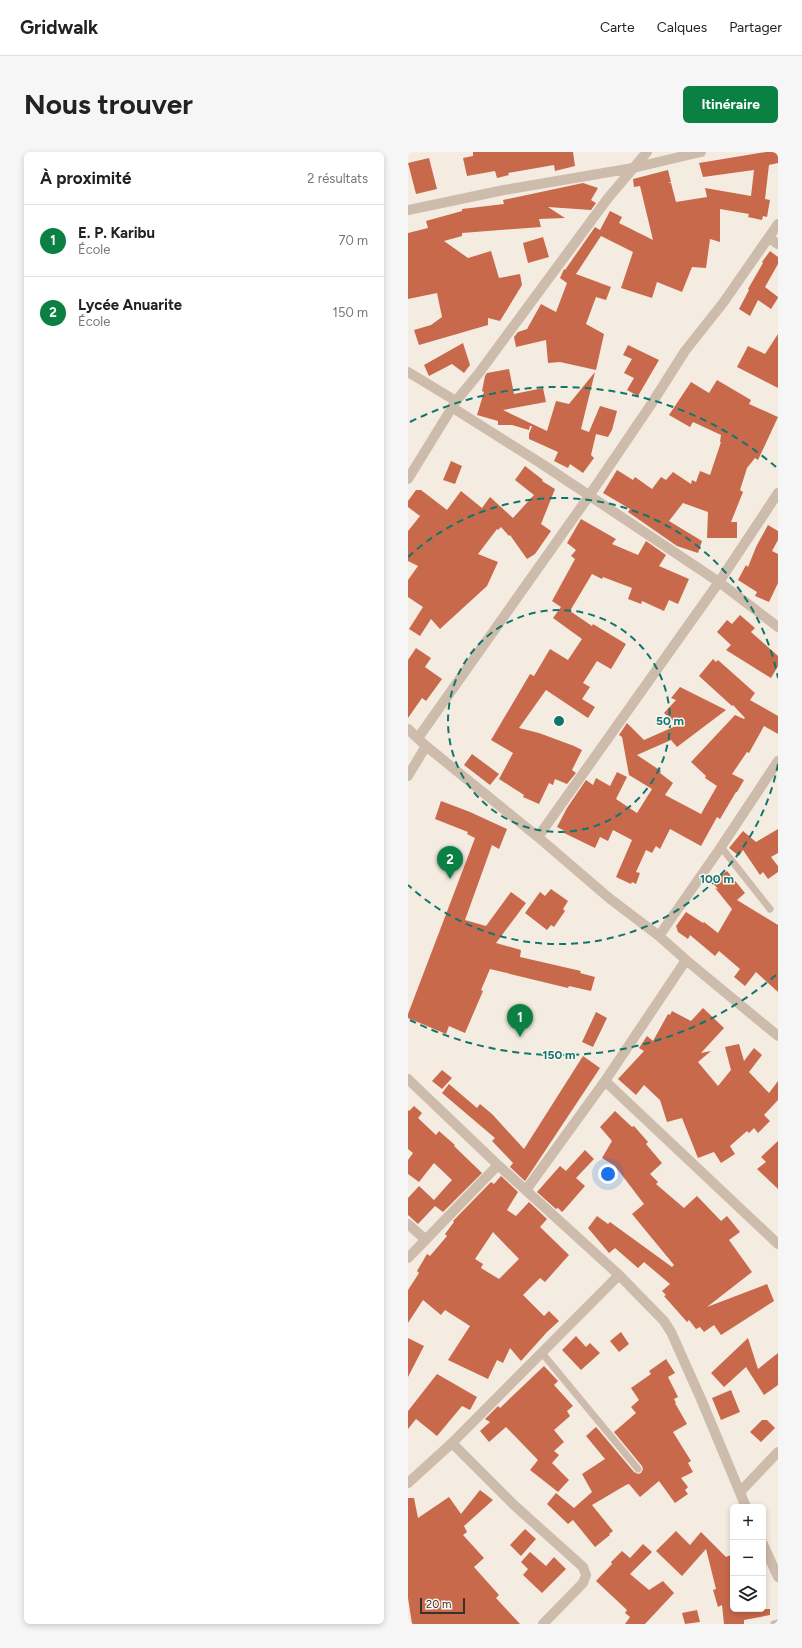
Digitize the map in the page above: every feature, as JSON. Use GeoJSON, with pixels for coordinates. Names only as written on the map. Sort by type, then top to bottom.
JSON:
{"type":"FeatureCollection","features":[{"type":"Feature","properties":{"kind":"street"},"geometry":{"type":"LineString","coordinates":[[408,480],[454,404],[479,373],[608,198],[647,152]]}},
{"type":"Feature","properties":{"kind":"street"},"geometry":{"type":"LineString","coordinates":[[408,210],[504,190],[633,168],[701,152]]}},
{"type":"Feature","properties":{"kind":"street"},"geometry":{"type":"LineString","coordinates":[[418,738],[589,496],[686,350],[723,303],[778,224]]}},
{"type":"Feature","properties":{"kind":"street"},"geometry":{"type":"LineString","coordinates":[[769,238],[778,244]]}},
{"type":"Feature","properties":{"kind":"street"},"geometry":{"type":"LineString","coordinates":[[408,372],[589,496],[719,582],[778,628]]}},
{"type":"Feature","properties":{"kind":"street"},"geometry":{"type":"LineString","coordinates":[[538,837],[719,582],[778,493]]}},
{"type":"Feature","properties":{"kind":"street"},"geometry":{"type":"LineString","coordinates":[[408,729],[426,746],[538,837],[609,898],[659,936],[778,1036]]}},
{"type":"Feature","properties":{"kind":"street"},"geometry":{"type":"LineString","coordinates":[[408,776],[426,746]]}},
{"type":"Feature","properties":{"kind":"street"},"geometry":{"type":"LineString","coordinates":[[659,936],[721,847],[778,761]]}},
{"type":"Feature","properties":{"kind":"street"},"geometry":{"type":"LineString","coordinates":[[526,1190],[605,1081],[686,960]]}},
{"type":"Feature","properties":{"kind":"street"},"geometry":{"type":"LineString","coordinates":[[408,1079],[498,1165],[619,1275],[664,1321],[671,1332],[701,1398],[745,1504]]}},
{"type":"Feature","properties":{"kind":"street"},"geometry":{"type":"LineString","coordinates":[[605,1081],[778,1244]]}},
{"type":"Feature","properties":{"kind":"street"},"geometry":{"type":"LineString","coordinates":[[408,1258],[498,1165]]}},
{"type":"Feature","properties":{"kind":"street"},"geometry":{"type":"LineString","coordinates":[[408,1224],[426,1240]]}},
{"type":"Feature","properties":{"kind":"street"},"geometry":{"type":"LineString","coordinates":[[408,1483],[452,1443],[619,1275]]}},
{"type":"Feature","properties":{"kind":"street"},"geometry":{"type":"LineString","coordinates":[[452,1443],[514,1505],[582,1567],[586,1575],[583,1583],[543,1624]]}},
{"type":"Feature","properties":{"kind":"street"},"geometry":{"type":"LineString","coordinates":[[740,1492],[778,1452]]}},
{"type":"Feature","properties":{"kind":"street"},"geometry":{"type":"LineString","coordinates":[[766,1550],[778,1576]]}},
{"type":"Feature","properties":{"kind":"lane"},"geometry":{"type":"LineString","coordinates":[[721,847],[770,909]]}},
{"type":"Feature","properties":{"kind":"lane"},"geometry":{"type":"LineString","coordinates":[[542,1353],[638,1468]]}},
{"type":"Feature","properties":{"kind":"building"},"geometry":{"type":"Polygon","coordinates":[[[473,152],[573,152],[575,166],[555,171],[554,165],[508,173],[509,175],[497,178],[495,171],[467,176],[463,158],[473,156],[473,152]]]}},
{"type":"Feature","properties":{"kind":"building"},"geometry":{"type":"Polygon","coordinates":[[[766,152],[778,152],[778,163],[769,165],[765,199],[770,200],[767,217],[763,216],[762,220],[748,217],[749,214],[720,209],[720,242],[710,239],[706,268],[692,267],[682,292],[657,282],[652,298],[621,288],[633,252],[601,236],[576,274],[611,287],[606,300],[596,297],[586,324],[604,334],[596,370],[560,362],[548,363],[546,340],[516,347],[514,337],[518,332],[527,329],[541,304],[556,312],[567,283],[560,278],[564,269],[565,270],[595,227],[600,230],[610,211],[622,217],[619,223],[653,240],[640,186],[634,187],[633,179],[668,170],[671,182],[668,182],[671,183],[676,202],[707,197],[705,188],[751,196],[754,170],[703,177],[699,163],[766,152]]]}},
{"type":"Feature","properties":{"kind":"building"},"geometry":{"type":"Polygon","coordinates":[[[429,158],[437,189],[416,194],[408,163],[429,158]]]}},
{"type":"Feature","properties":{"kind":"building"},"geometry":{"type":"Polygon","coordinates":[[[583,183],[598,188],[591,200],[596,203],[591,210],[548,207],[565,218],[539,219],[541,227],[462,233],[462,236],[444,241],[468,258],[491,251],[499,278],[520,274],[522,285],[500,321],[488,318],[488,325],[419,345],[414,330],[431,325],[442,317],[437,293],[408,299],[408,233],[428,228],[426,221],[462,211],[462,209],[504,204],[503,200],[583,183]]]}},
{"type":"Feature","properties":{"kind":"building"},"geometry":{"type":"Polygon","coordinates":[[[543,237],[549,257],[528,263],[523,243],[543,237]]]}},
{"type":"Feature","properties":{"kind":"building"},"geometry":{"type":"Polygon","coordinates":[[[770,251],[778,257],[778,264],[765,287],[778,298],[771,309],[758,300],[750,316],[739,309],[749,290],[748,289],[763,263],[762,262],[770,251]]]}},
{"type":"Feature","properties":{"kind":"building"},"geometry":{"type":"Polygon","coordinates":[[[778,334],[778,388],[737,367],[748,346],[765,354],[778,334]]]}},
{"type":"Feature","properties":{"kind":"building"},"geometry":{"type":"Polygon","coordinates":[[[463,343],[470,365],[464,373],[452,364],[429,376],[424,365],[463,343]]]}},
{"type":"Feature","properties":{"kind":"building"},"geometry":{"type":"Polygon","coordinates":[[[628,345],[659,360],[638,396],[627,390],[634,378],[624,373],[632,359],[623,355],[628,345]]]}},
{"type":"Feature","properties":{"kind":"building"},"geometry":{"type":"Polygon","coordinates":[[[509,369],[514,394],[543,388],[546,402],[503,410],[547,431],[556,401],[569,404],[595,372],[581,429],[589,432],[600,406],[617,411],[612,430],[608,437],[596,434],[591,455],[594,458],[583,473],[570,464],[568,468],[554,461],[558,452],[529,439],[532,426],[530,426],[529,430],[512,425],[498,425],[498,421],[477,415],[484,392],[482,391],[487,373],[509,369]]]}},
{"type":"Feature","properties":{"kind":"building"},"geometry":{"type":"Polygon","coordinates":[[[717,380],[751,400],[749,404],[778,417],[758,460],[755,458],[747,468],[740,490],[743,492],[731,522],[737,522],[737,538],[707,538],[708,512],[683,503],[669,521],[702,541],[698,553],[677,546],[628,512],[630,509],[603,493],[617,470],[633,480],[635,477],[652,489],[661,477],[666,480],[673,472],[691,484],[692,480],[696,482],[700,471],[710,475],[721,442],[721,435],[693,422],[690,427],[669,415],[691,382],[709,393],[717,380]]]}},
{"type":"Feature","properties":{"kind":"building"},"geometry":{"type":"Polygon","coordinates":[[[451,461],[462,466],[455,484],[443,480],[451,461]]]}},
{"type":"Feature","properties":{"kind":"building"},"geometry":{"type":"Polygon","coordinates":[[[525,466],[543,480],[542,481],[555,489],[541,524],[551,531],[535,554],[527,559],[510,535],[509,536],[501,527],[498,530],[497,529],[478,554],[498,562],[487,586],[440,629],[431,619],[420,636],[409,629],[423,607],[408,597],[408,580],[418,566],[408,561],[408,531],[420,516],[408,507],[408,501],[416,490],[421,490],[447,510],[461,491],[482,508],[490,497],[513,518],[534,495],[515,480],[525,466]]]}},
{"type":"Feature","properties":{"kind":"building"},"geometry":{"type":"Polygon","coordinates":[[[581,519],[616,539],[612,544],[638,555],[646,541],[666,555],[659,566],[689,579],[678,604],[669,600],[664,611],[642,601],[641,604],[628,599],[632,588],[603,577],[602,579],[592,574],[570,611],[592,626],[593,624],[626,644],[611,669],[597,661],[583,683],[590,687],[582,699],[595,707],[588,718],[546,690],[519,728],[539,733],[582,750],[572,770],[576,773],[567,784],[555,779],[553,785],[549,783],[539,804],[523,797],[524,795],[499,779],[513,753],[491,740],[530,674],[534,676],[550,649],[568,660],[582,639],[553,618],[561,607],[552,601],[575,559],[571,556],[576,550],[567,543],[581,519]]]}},
{"type":"Feature","properties":{"kind":"building"},"geometry":{"type":"Polygon","coordinates":[[[768,525],[778,531],[778,540],[772,551],[778,554],[778,583],[769,602],[755,596],[757,592],[738,580],[746,565],[748,567],[756,547],[768,525]]]}},
{"type":"Feature","properties":{"kind":"building"},"geometry":{"type":"Polygon","coordinates":[[[740,615],[755,628],[751,632],[778,656],[778,666],[771,678],[726,650],[731,645],[717,632],[727,620],[732,624],[740,615]]]}},
{"type":"Feature","properties":{"kind":"building"},"geometry":{"type":"Polygon","coordinates":[[[416,648],[431,658],[425,667],[442,679],[426,701],[422,698],[408,718],[408,660],[416,648]]]}},
{"type":"Feature","properties":{"kind":"building"},"geometry":{"type":"Polygon","coordinates":[[[713,659],[716,662],[718,660],[755,693],[750,700],[778,716],[778,734],[764,726],[749,753],[747,752],[732,774],[744,780],[720,819],[717,817],[701,846],[670,829],[660,849],[656,846],[652,853],[646,850],[636,872],[640,873],[636,884],[632,882],[631,884],[616,877],[632,840],[613,830],[608,841],[600,837],[595,848],[564,833],[565,831],[557,827],[567,808],[586,780],[593,785],[596,778],[610,786],[617,772],[627,777],[616,799],[637,813],[652,789],[629,775],[622,737],[619,735],[627,723],[644,740],[678,725],[664,713],[676,700],[671,698],[680,687],[726,710],[677,747],[671,740],[637,755],[661,771],[660,773],[673,783],[665,795],[701,814],[717,786],[705,778],[706,776],[691,762],[735,715],[744,719],[745,718],[733,705],[732,706],[699,676],[713,659]]]}},
{"type":"Feature","properties":{"kind":"building"},"geometry":{"type":"Polygon","coordinates":[[[472,754],[499,774],[490,785],[464,765],[472,754]]]}},
{"type":"Feature","properties":{"kind":"building"},"geometry":{"type":"Polygon","coordinates":[[[441,801],[507,829],[499,849],[492,845],[465,920],[486,926],[511,892],[526,903],[496,943],[521,950],[520,957],[581,971],[580,973],[595,977],[591,991],[569,986],[568,988],[490,969],[481,990],[483,991],[465,1033],[449,1026],[446,1034],[408,1018],[408,1014],[475,838],[467,834],[468,832],[435,819],[441,801]]]}},
{"type":"Feature","properties":{"kind":"building"},"geometry":{"type":"Polygon","coordinates":[[[778,829],[778,853],[771,857],[778,866],[778,872],[768,879],[763,872],[760,875],[743,850],[739,856],[729,848],[743,831],[756,842],[778,829]]]}},
{"type":"Feature","properties":{"kind":"building"},"geometry":{"type":"Polygon","coordinates":[[[727,871],[745,893],[737,900],[778,925],[778,992],[756,972],[745,986],[734,977],[740,969],[719,951],[715,956],[690,935],[688,939],[678,932],[676,926],[686,912],[703,923],[704,922],[718,933],[732,909],[712,882],[727,871]]]}},
{"type":"Feature","properties":{"kind":"building"},"geometry":{"type":"Polygon","coordinates":[[[551,889],[568,901],[563,909],[565,911],[554,927],[551,925],[547,930],[525,913],[540,892],[545,896],[551,889]]]}},
{"type":"Feature","properties":{"kind":"building"},"geometry":{"type":"Polygon","coordinates":[[[703,1008],[724,1028],[701,1053],[711,1051],[698,1062],[718,1086],[731,1070],[725,1047],[739,1044],[744,1061],[754,1048],[762,1055],[749,1072],[769,1093],[778,1081],[778,1100],[764,1115],[770,1121],[758,1133],[754,1128],[749,1133],[747,1131],[730,1146],[735,1154],[721,1163],[714,1152],[698,1158],[682,1118],[667,1122],[660,1100],[644,1085],[636,1095],[618,1079],[644,1051],[639,1048],[647,1036],[653,1041],[668,1014],[670,1015],[672,1011],[691,1021],[703,1008]]]}},
{"type":"Feature","properties":{"kind":"building"},"geometry":{"type":"Polygon","coordinates":[[[596,1012],[607,1018],[593,1047],[582,1042],[596,1012]]]}},
{"type":"Feature","properties":{"kind":"building"},"geometry":{"type":"Polygon","coordinates":[[[583,1056],[600,1068],[525,1181],[510,1167],[513,1163],[492,1141],[495,1138],[442,1093],[449,1084],[477,1108],[480,1104],[492,1114],[524,1149],[583,1056]]]}},
{"type":"Feature","properties":{"kind":"building"},"geometry":{"type":"Polygon","coordinates":[[[442,1070],[452,1078],[442,1089],[432,1081],[442,1070]]]}},
{"type":"Feature","properties":{"kind":"building"},"geometry":{"type":"Polygon","coordinates":[[[414,1106],[422,1113],[418,1118],[436,1135],[439,1131],[482,1173],[443,1212],[435,1206],[418,1224],[408,1215],[408,1198],[419,1186],[434,1200],[452,1180],[434,1163],[419,1182],[408,1174],[408,1160],[413,1153],[408,1149],[408,1110],[409,1111],[414,1106]]]}},
{"type":"Feature","properties":{"kind":"building"},"geometry":{"type":"Polygon","coordinates":[[[615,1111],[632,1127],[634,1126],[648,1142],[646,1144],[662,1163],[650,1174],[658,1182],[656,1184],[684,1208],[697,1196],[721,1221],[727,1216],[740,1232],[729,1240],[752,1272],[707,1307],[767,1284],[774,1301],[721,1335],[714,1325],[704,1332],[700,1327],[696,1329],[689,1320],[687,1322],[664,1296],[666,1295],[662,1291],[670,1284],[644,1262],[638,1268],[615,1248],[609,1253],[588,1228],[597,1216],[608,1224],[610,1222],[672,1267],[674,1265],[632,1214],[644,1204],[615,1166],[602,1158],[612,1141],[600,1127],[615,1111]]]}},
{"type":"Feature","properties":{"kind":"building"},"geometry":{"type":"Polygon","coordinates":[[[778,1141],[778,1189],[757,1169],[766,1162],[761,1157],[778,1141]]]}},
{"type":"Feature","properties":{"kind":"building"},"geometry":{"type":"Polygon","coordinates":[[[585,1150],[594,1159],[576,1178],[585,1186],[562,1212],[558,1208],[556,1209],[537,1192],[560,1166],[566,1171],[585,1150]]]}},
{"type":"Feature","properties":{"kind":"building"},"geometry":{"type":"Polygon","coordinates":[[[501,1176],[518,1192],[507,1210],[516,1216],[529,1202],[547,1219],[540,1227],[569,1255],[545,1282],[540,1278],[523,1295],[544,1316],[549,1311],[559,1321],[521,1361],[510,1348],[503,1363],[497,1360],[488,1379],[448,1360],[470,1326],[445,1310],[441,1315],[423,1300],[408,1323],[408,1290],[419,1273],[417,1271],[427,1254],[430,1256],[447,1236],[445,1234],[454,1222],[453,1221],[491,1182],[494,1184],[501,1176]],[[493,1232],[475,1259],[483,1264],[481,1268],[499,1279],[519,1259],[493,1232]]]}},
{"type":"Feature","properties":{"kind":"building"},"geometry":{"type":"Polygon","coordinates":[[[621,1332],[629,1344],[619,1352],[610,1341],[621,1332]]]}},
{"type":"Feature","properties":{"kind":"building"},"geometry":{"type":"Polygon","coordinates":[[[576,1336],[586,1347],[590,1343],[600,1353],[581,1370],[562,1350],[576,1336]]]}},
{"type":"Feature","properties":{"kind":"building"},"geometry":{"type":"Polygon","coordinates":[[[408,1338],[424,1346],[408,1377],[408,1338]]]}},
{"type":"Feature","properties":{"kind":"building"},"geometry":{"type":"Polygon","coordinates":[[[748,1338],[758,1369],[778,1353],[778,1385],[764,1395],[746,1367],[724,1387],[711,1373],[748,1338]]]}},
{"type":"Feature","properties":{"kind":"building"},"geometry":{"type":"Polygon","coordinates":[[[666,1359],[675,1373],[668,1377],[678,1397],[674,1399],[675,1403],[687,1424],[673,1432],[691,1461],[688,1463],[693,1472],[681,1478],[688,1487],[685,1490],[688,1494],[675,1503],[659,1481],[640,1497],[629,1484],[626,1485],[592,1505],[613,1531],[595,1547],[573,1520],[568,1524],[547,1504],[556,1493],[574,1508],[592,1492],[582,1474],[605,1459],[586,1436],[596,1427],[634,1472],[638,1474],[641,1473],[643,1469],[642,1466],[614,1432],[636,1413],[631,1407],[639,1400],[631,1388],[651,1374],[649,1371],[666,1359]]]}},
{"type":"Feature","properties":{"kind":"building"},"geometry":{"type":"Polygon","coordinates":[[[544,1366],[558,1381],[554,1385],[573,1406],[567,1411],[570,1416],[554,1430],[564,1442],[554,1451],[559,1455],[552,1463],[569,1480],[558,1492],[530,1470],[538,1460],[506,1427],[489,1442],[480,1431],[490,1422],[485,1419],[498,1406],[500,1408],[544,1366]]]}},
{"type":"Feature","properties":{"kind":"building"},"geometry":{"type":"Polygon","coordinates":[[[437,1374],[477,1397],[470,1410],[462,1406],[437,1436],[416,1419],[408,1429],[408,1411],[437,1374]]]}},
{"type":"Feature","properties":{"kind":"building"},"geometry":{"type":"Polygon","coordinates":[[[731,1390],[740,1412],[721,1420],[712,1398],[731,1390]]]}},
{"type":"Feature","properties":{"kind":"building"},"geometry":{"type":"Polygon","coordinates":[[[762,1420],[767,1420],[775,1428],[761,1442],[750,1432],[762,1420]]]}},
{"type":"Feature","properties":{"kind":"building"},"geometry":{"type":"Polygon","coordinates":[[[480,1490],[493,1500],[464,1526],[467,1532],[463,1535],[484,1558],[474,1567],[499,1595],[496,1598],[520,1624],[412,1624],[408,1598],[408,1498],[414,1498],[418,1518],[449,1497],[461,1514],[480,1490]]]}},
{"type":"Feature","properties":{"kind":"building"},"geometry":{"type":"Polygon","coordinates":[[[525,1529],[536,1539],[521,1556],[510,1545],[525,1529]]]}},
{"type":"Feature","properties":{"kind":"building"},"geometry":{"type":"Polygon","coordinates":[[[676,1531],[690,1545],[701,1532],[726,1557],[730,1555],[730,1612],[766,1612],[766,1609],[770,1609],[770,1615],[744,1620],[744,1624],[724,1624],[722,1605],[718,1607],[713,1590],[716,1589],[706,1549],[682,1576],[656,1551],[676,1531]]]}},
{"type":"Feature","properties":{"kind":"building"},"geometry":{"type":"Polygon","coordinates":[[[643,1544],[652,1552],[630,1574],[649,1590],[663,1581],[674,1593],[645,1624],[625,1624],[630,1617],[625,1613],[627,1610],[596,1581],[622,1551],[630,1558],[643,1544]]]}},
{"type":"Feature","properties":{"kind":"building"},"geometry":{"type":"Polygon","coordinates":[[[530,1552],[546,1566],[554,1557],[566,1569],[542,1593],[523,1575],[528,1569],[521,1562],[530,1552]]]}},
{"type":"Feature","properties":{"kind":"building"},"geometry":{"type":"Polygon","coordinates":[[[697,1610],[700,1622],[685,1624],[682,1613],[697,1610]]]}},
{"type":"Feature","properties":{"kind":"place","name":"Lycée Anuarite"},"geometry":{"type":"Point","coordinates":[450,879]}},
{"type":"Feature","properties":{"kind":"place","name":"E. P. Karibu"},"geometry":{"type":"Point","coordinates":[520,1037]}}]}
